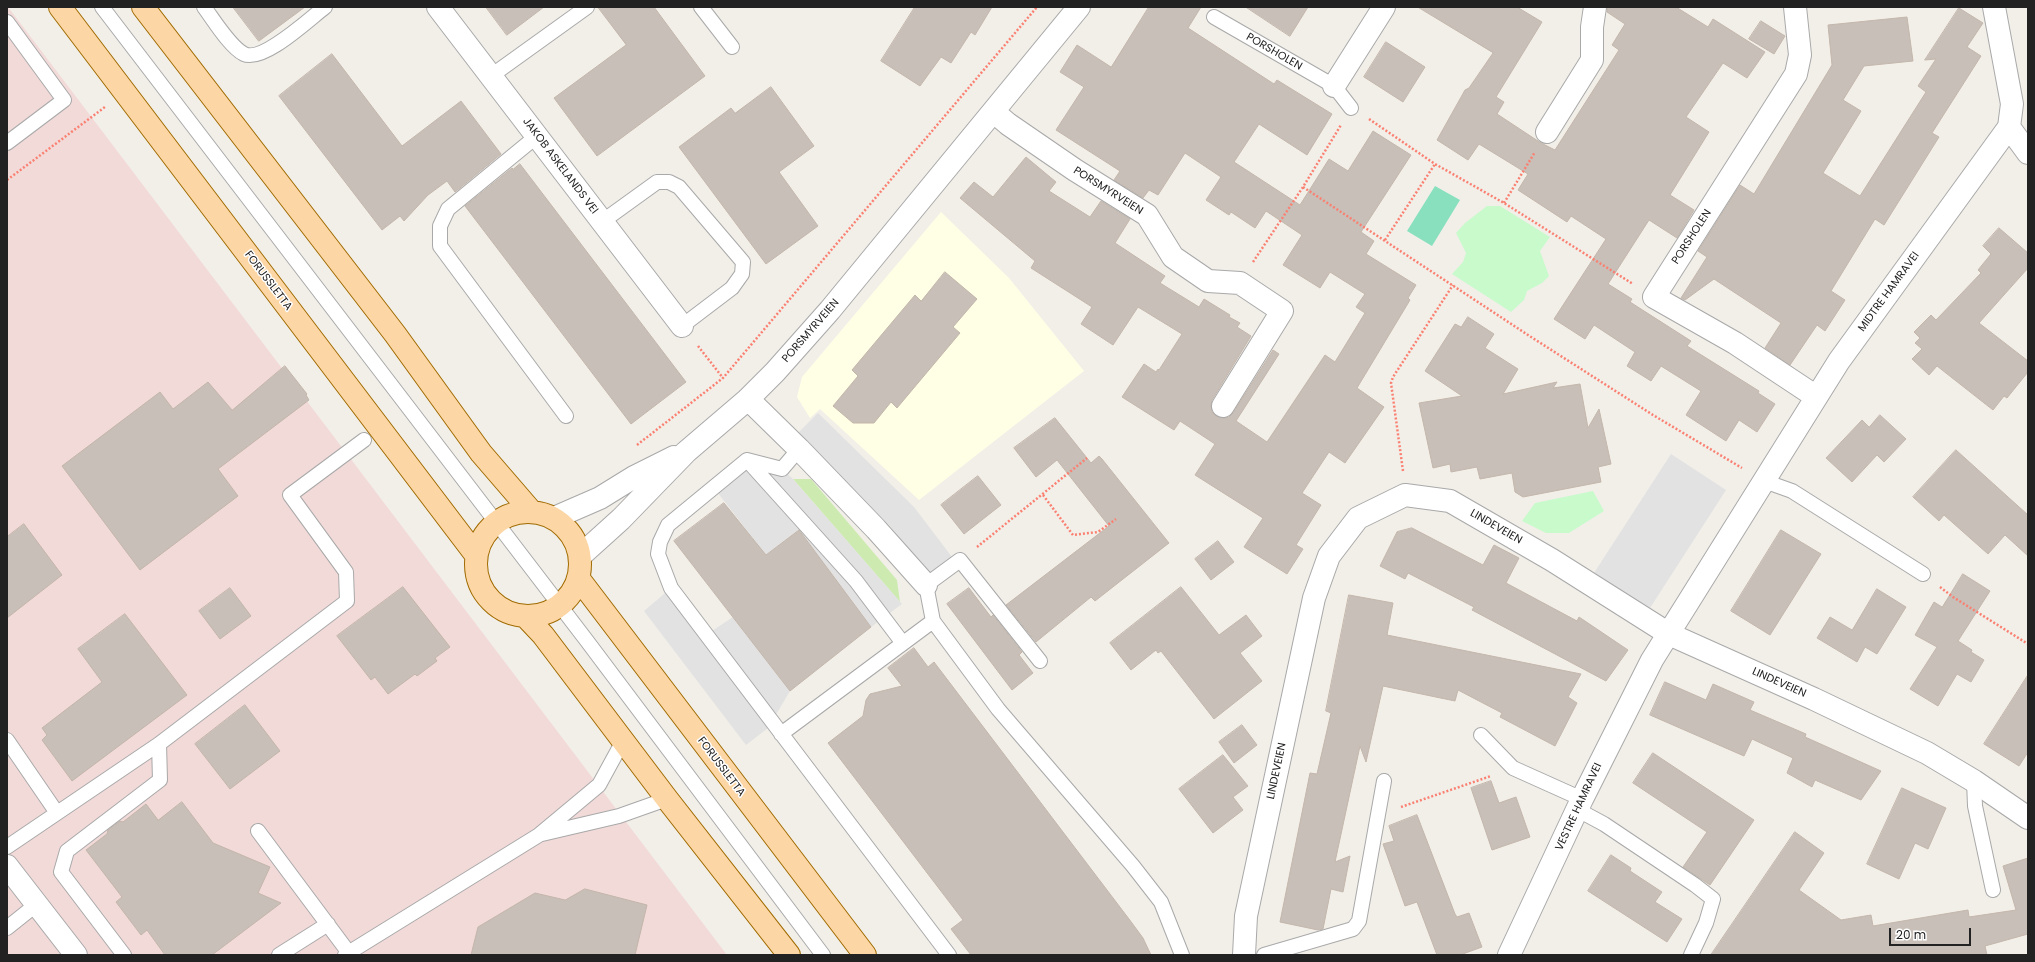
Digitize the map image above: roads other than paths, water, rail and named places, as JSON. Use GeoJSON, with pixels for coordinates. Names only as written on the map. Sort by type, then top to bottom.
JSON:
{"type":"FeatureCollection","features":[{"type":"Feature","properties":{"kind":"main road","name":"FORUSSLETTA"},"geometry":{"type":"LineString","coordinates":[[60,7],[476,554]]}},
{"type":"Feature","properties":{"kind":"main road"},"geometry":{"type":"LineString","coordinates":[[143,7],[395,334],[481,453],[530,511]]}},
{"type":"Feature","properties":{"kind":"main road"},"geometry":{"type":"LineString","coordinates":[[530,511],[554,518],[572,534],[580,556],[579,579],[572,594],[560,606],[544,615],[526,617],[504,611],[487,597],[477,577],[476,554],[483,537],[496,523],[512,514],[530,511]]}},
{"type":"Feature","properties":{"kind":"main road","name":"FORUSSLETTA"},"geometry":{"type":"LineString","coordinates":[[579,579],[865,955]]}},
{"type":"Feature","properties":{"kind":"main road"},"geometry":{"type":"LineString","coordinates":[[526,617],[543,635],[667,800],[789,955]]}},
{"type":"Feature","properties":{"kind":"street","name":"JAKOB ASKELANDS VEI"},"geometry":{"type":"LineString","coordinates":[[438,7],[682,326]]}},
{"type":"Feature","properties":{"kind":"street","name":"PORSMYRVEIEN"},"geometry":{"type":"LineString","coordinates":[[580,556],[621,519],[686,452],[748,399],[775,372],[830,310],[1079,7]]}},
{"type":"Feature","properties":{"kind":"street"},"geometry":{"type":"LineString","coordinates":[[1334,86],[1384,7]]}},
{"type":"Feature","properties":{"kind":"street"},"geometry":{"type":"LineString","coordinates":[[1547,132],[1592,60],[1592,27],[1596,7]]}},
{"type":"Feature","properties":{"kind":"street","name":"PORSHOLEN"},"geometry":{"type":"LineString","coordinates":[[1795,7],[1800,55],[1796,74],[1654,296],[1735,343],[1815,396]]}},
{"type":"Feature","properties":{"kind":"street","name":"MIDTRE HAMRAVEI"},"geometry":{"type":"LineString","coordinates":[[1669,634],[1815,396],[2009,127],[2020,101],[1994,7]]}},
{"type":"Feature","properties":{"kind":"street","name":"PORSMYRVEIEN"},"geometry":{"type":"LineString","coordinates":[[994,112],[1008,124],[1075,170],[1147,215],[1173,257],[1208,281],[1240,283],[1282,311],[1223,406]]}},
{"type":"Feature","properties":{"kind":"street"},"geometry":{"type":"LineString","coordinates":[[2009,127],[2028,153]]}},
{"type":"Feature","properties":{"kind":"street"},"geometry":{"type":"LineString","coordinates":[[748,399],[800,449],[876,529],[926,585]]}},
{"type":"Feature","properties":{"kind":"street","name":"PORSMYRVEIEN"},"geometry":{"type":"LineString","coordinates":[[554,518],[600,498],[634,477],[686,452]]}},
{"type":"Feature","properties":{"kind":"street","name":"LINDEVEIEN"},"geometry":{"type":"LineString","coordinates":[[1244,955],[1248,908],[1314,598],[1328,556],[1358,518],[1405,495],[1450,501],[1552,560],[1669,634],[1814,699],[1906,743],[1974,781],[2028,818]]}},
{"type":"Feature","properties":{"kind":"street","name":"VESTRE HAMRAVEI"},"geometry":{"type":"LineString","coordinates":[[1509,955],[1580,805],[1652,660],[1669,634]]}},
{"type":"Feature","properties":{"kind":"street"},"geometry":{"type":"LineString","coordinates":[[7,866],[38,904],[76,955]]}},
{"type":"Feature","properties":{"kind":"lane"},"geometry":{"type":"LineString","coordinates":[[102,7],[560,606],[824,955]]}},
{"type":"Feature","properties":{"kind":"lane"},"geometry":{"type":"LineString","coordinates":[[204,7],[234,46],[244,54],[254,56],[268,50],[325,7]]}},
{"type":"Feature","properties":{"kind":"lane"},"geometry":{"type":"LineString","coordinates":[[491,76],[587,7]]}},
{"type":"Feature","properties":{"kind":"lane"},"geometry":{"type":"LineString","coordinates":[[701,7],[732,47]]}},
{"type":"Feature","properties":{"kind":"lane","name":"PORSHOLEN"},"geometry":{"type":"LineString","coordinates":[[1214,17],[1334,86],[1351,108]]}},
{"type":"Feature","properties":{"kind":"lane"},"geometry":{"type":"LineString","coordinates":[[7,22],[64,100],[7,143]]}},
{"type":"Feature","properties":{"kind":"lane"},"geometry":{"type":"LineString","coordinates":[[537,136],[448,209],[440,226],[440,246],[566,416]]}},
{"type":"Feature","properties":{"kind":"lane"},"geometry":{"type":"LineString","coordinates":[[602,222],[658,182],[669,182],[679,187],[743,262],[742,274],[732,288],[682,326]]}},
{"type":"Feature","properties":{"kind":"lane"},"geometry":{"type":"LineString","coordinates":[[7,847],[159,744],[347,601],[346,572],[290,494],[364,440]]}},
{"type":"Feature","properties":{"kind":"lane"},"geometry":{"type":"LineString","coordinates":[[748,460],[782,469],[800,449]]}},
{"type":"Feature","properties":{"kind":"lane"},"geometry":{"type":"LineString","coordinates":[[748,460],[856,581],[902,642]]}},
{"type":"Feature","properties":{"kind":"lane"},"geometry":{"type":"LineString","coordinates":[[748,460],[668,525],[660,542],[658,554],[671,588],[949,955]]}},
{"type":"Feature","properties":{"kind":"lane"},"geometry":{"type":"LineString","coordinates":[[1764,481],[1792,491],[1923,574]]}},
{"type":"Feature","properties":{"kind":"lane"},"geometry":{"type":"LineString","coordinates":[[1040,661],[960,560],[926,585],[933,621],[998,709],[1133,866],[1161,902],[1182,955]]}},
{"type":"Feature","properties":{"kind":"lane"},"geometry":{"type":"LineString","coordinates":[[781,734],[902,642],[933,621]]}},
{"type":"Feature","properties":{"kind":"lane"},"geometry":{"type":"LineString","coordinates":[[1481,735],[1513,768],[1580,805],[1604,824],[1695,885],[1713,899],[1706,923],[1691,955]]}},
{"type":"Feature","properties":{"kind":"lane"},"geometry":{"type":"LineString","coordinates":[[7,740],[57,812]]}},
{"type":"Feature","properties":{"kind":"lane"},"geometry":{"type":"LineString","coordinates":[[258,831],[328,924],[347,954],[539,835],[599,785],[623,741]]}},
{"type":"Feature","properties":{"kind":"lane"},"geometry":{"type":"LineString","coordinates":[[124,955],[61,872],[67,851],[160,780],[159,744]]}},
{"type":"Feature","properties":{"kind":"lane"},"geometry":{"type":"LineString","coordinates":[[1264,955],[1353,929],[1359,921],[1377,812],[1384,781]]}},
{"type":"Feature","properties":{"kind":"lane"},"geometry":{"type":"LineString","coordinates":[[1974,781],[1975,806],[1993,890]]}},
{"type":"Feature","properties":{"kind":"lane"},"geometry":{"type":"LineString","coordinates":[[539,835],[619,816],[667,800]]}},
{"type":"Feature","properties":{"kind":"lane"},"geometry":{"type":"LineString","coordinates":[[7,928],[38,904]]}},
{"type":"Feature","properties":{"kind":"lane"},"geometry":{"type":"LineString","coordinates":[[279,955],[328,924]]}}]}
